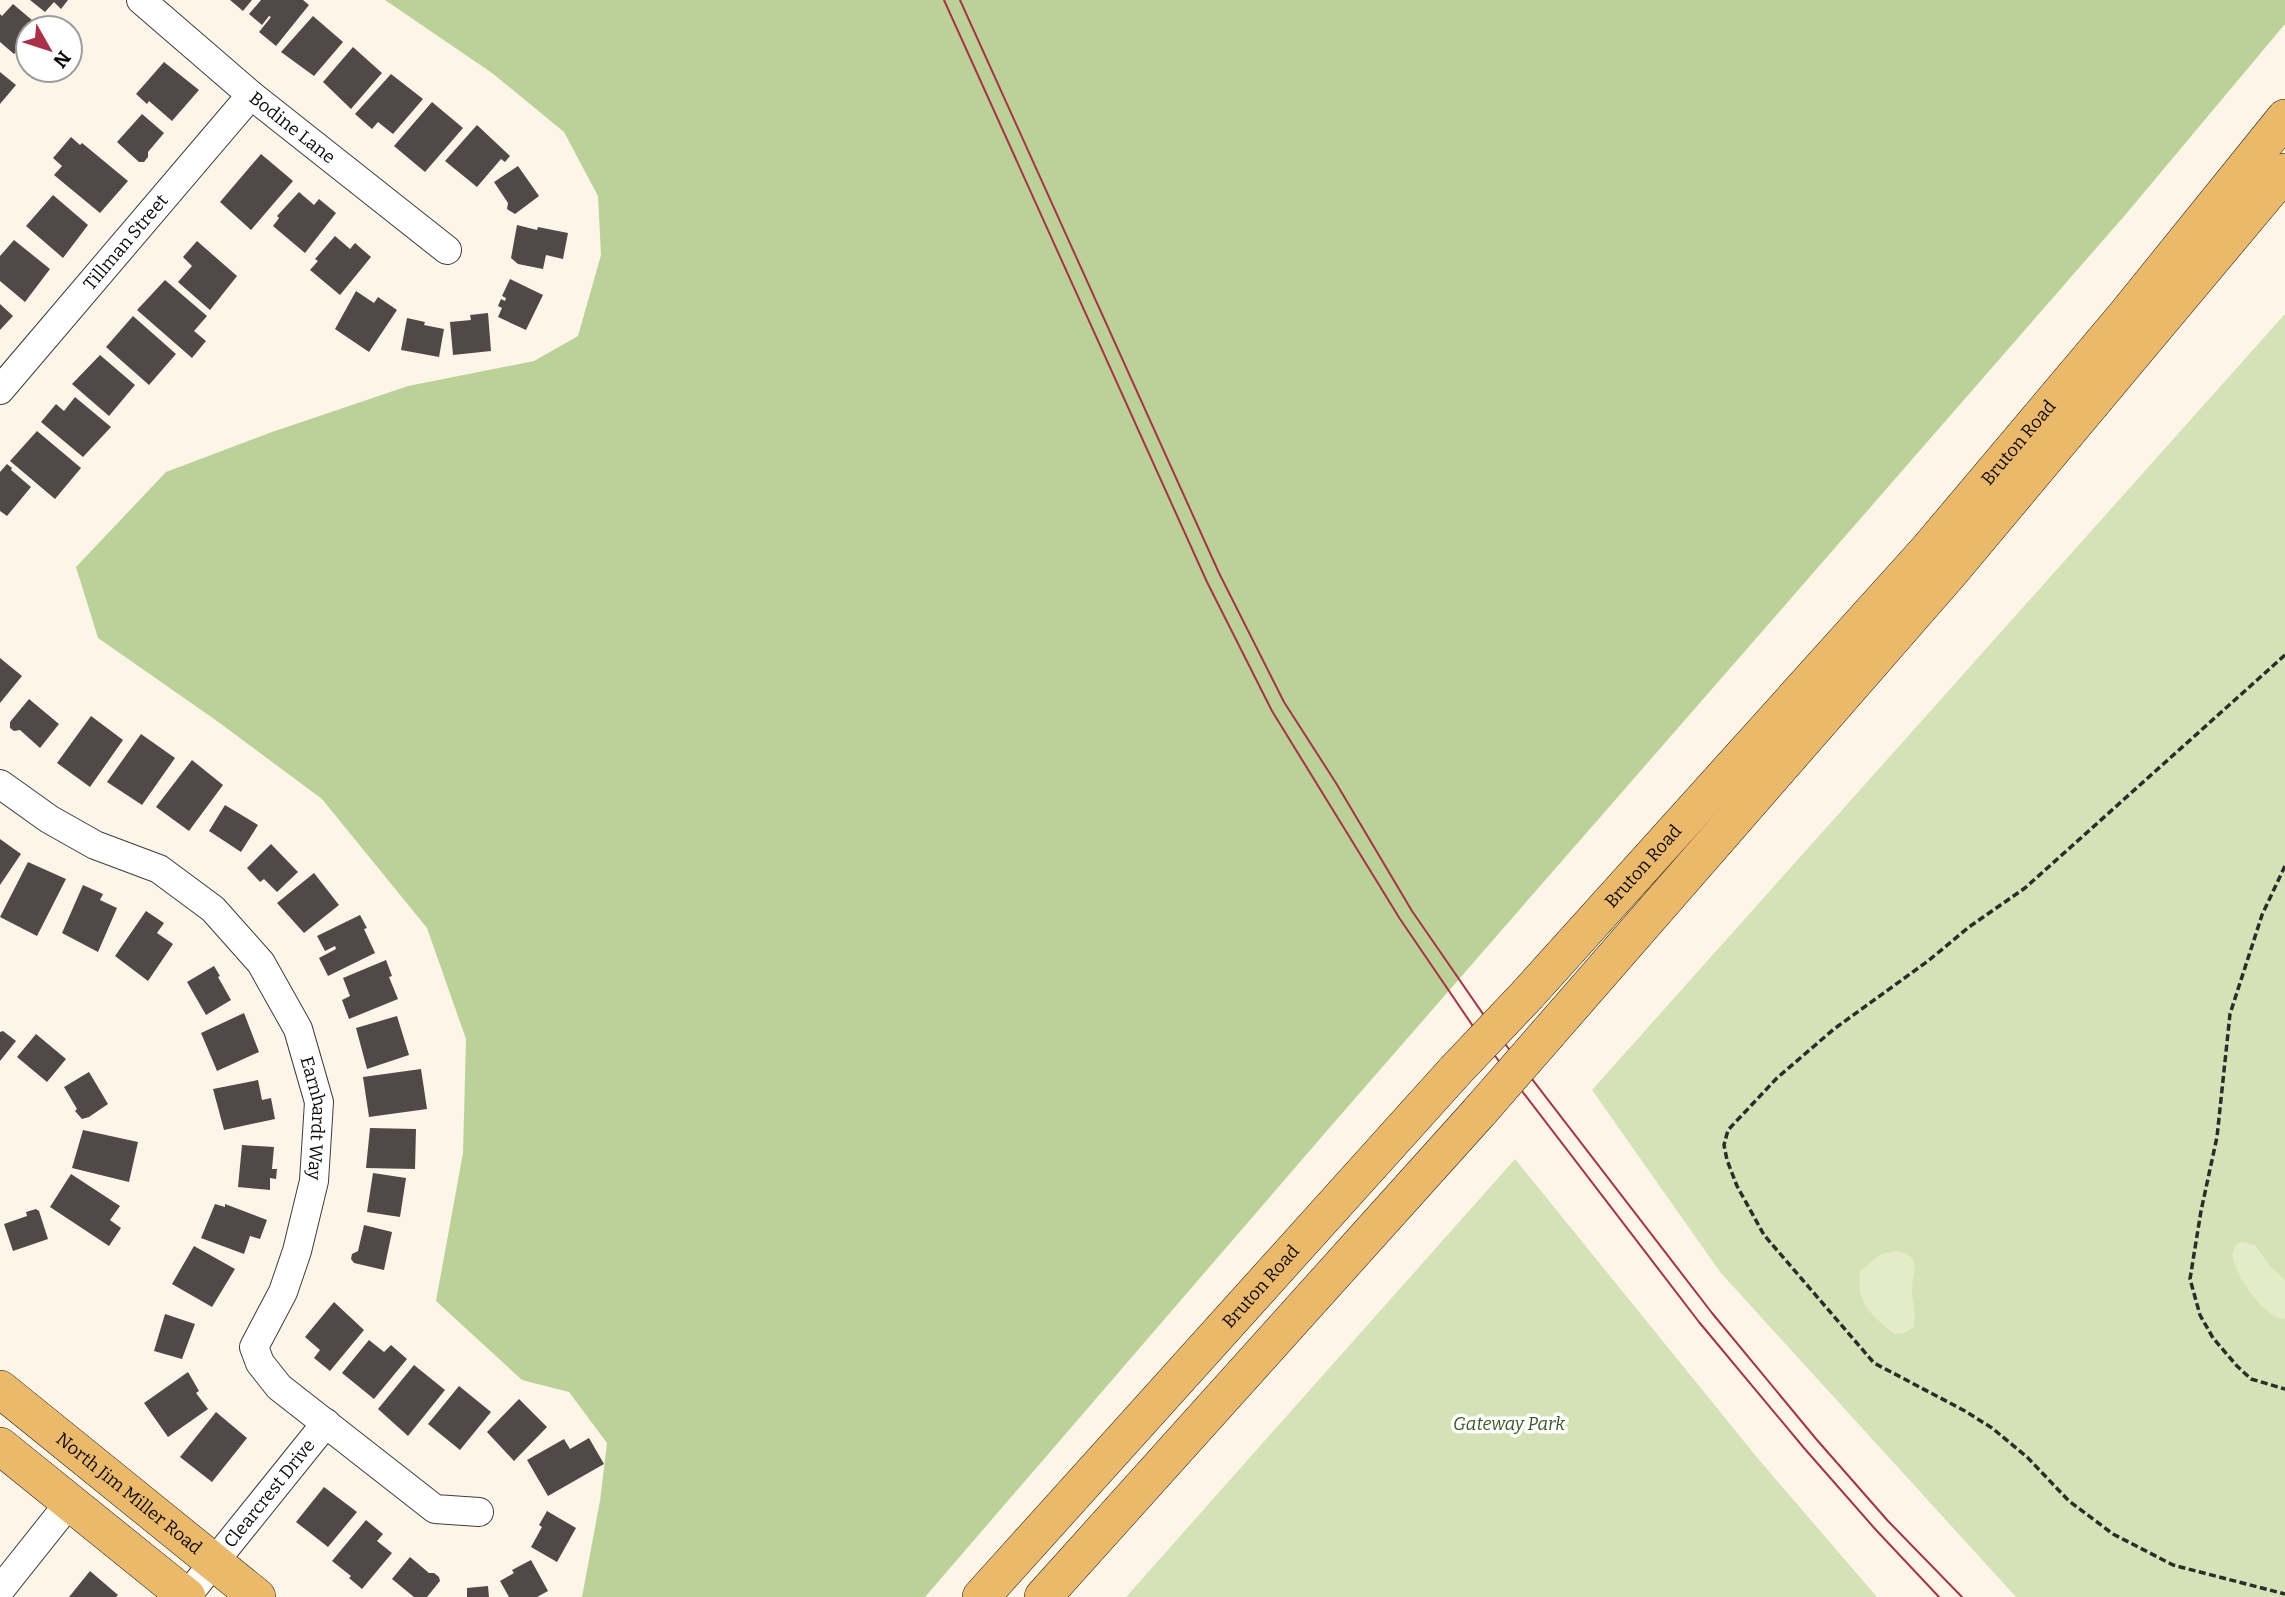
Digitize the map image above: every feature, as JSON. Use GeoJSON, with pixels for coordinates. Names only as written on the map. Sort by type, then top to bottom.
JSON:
{"type":"FeatureCollection","features":[{"type":"Feature","properties":{"kind":"main road","name":"Bruton Road"},"geometry":{"type":"LineString","coordinates":[[1042,1597],[1481,1110],[1951,571],[2138,324],[2285,118]]}},
{"type":"Feature","properties":{"kind":"main road","name":"Bruton Road"},"geometry":{"type":"LineString","coordinates":[[981,1597],[1928,550],[2138,324],[2285,172]]}},
{"type":"Feature","properties":{"kind":"main road","name":"North Jim Miller Road"},"geometry":{"type":"LineString","coordinates":[[0,1389],[257,1597]]}},
{"type":"Feature","properties":{"kind":"main road"},"geometry":{"type":"LineString","coordinates":[[0,1446],[187,1597]]}},
{"type":"Feature","properties":{"kind":"street","name":"Bodine Lane"},"geometry":{"type":"LineString","coordinates":[[141,0],[251,95],[447,250]]}},
{"type":"Feature","properties":{"kind":"street","name":"Tillman Street"},"geometry":{"type":"LineString","coordinates":[[0,390],[251,95]]}},
{"type":"Feature","properties":{"kind":"street","name":"Earnhardt Way"},"geometry":{"type":"LineString","coordinates":[[0,784],[49,819],[95,845],[159,869],[214,909],[261,963],[298,1029],[319,1101],[314,1181],[297,1251],[283,1292],[254,1347],[260,1363],[279,1387],[435,1509],[479,1512]]}},
{"type":"Feature","properties":{"kind":"street","name":"Clearcrest Drive"},"geometry":{"type":"LineString","coordinates":[[187,1597],[326,1423]]}},
{"type":"Feature","properties":{"kind":"street"},"geometry":{"type":"LineString","coordinates":[[0,1590],[70,1502]]}},
{"type":"Feature","properties":{"kind":"path"},"geometry":{"type":"LineString","coordinates":[[2285,654],[2025,888],[1969,927],[1928,961],[1834,1030],[1777,1078],[1728,1130],[1724,1145],[1737,1186],[1764,1235],[1874,1363],[1965,1410],[1992,1428],[2027,1457],[2068,1501],[2113,1534],[2173,1565],[2285,1594]]}},
{"type":"Feature","properties":{"kind":"path"},"geometry":{"type":"LineString","coordinates":[[2285,866],[2262,915],[2230,1014],[2217,1137],[2196,1236],[2190,1279],[2200,1315],[2213,1338],[2237,1366],[2251,1379],[2285,1389]]}},
{"type":"Feature","properties":{"kind":"green space"},"geometry":{"type":"Polygon","coordinates":[[[385,0],[2285,0],[2285,24],[2126,214],[1331,1126],[925,1597],[582,1597],[600,1501],[607,1443],[569,1392],[522,1380],[436,1301],[463,1153],[466,1039],[427,928],[322,799],[98,638],[76,567],[166,472],[272,432],[408,386],[534,361],[578,336],[601,255],[598,196],[564,132],[492,73],[385,0]]]}},
{"type":"Feature","properties":{"kind":"green space"},"geometry":{"type":"Polygon","coordinates":[[[2285,314],[2285,1597],[2016,1597],[1720,1272],[1592,1090],[2285,314]]]}},
{"type":"Feature","properties":{"kind":"green space","name":"Gateway Park"},"geometry":{"type":"Polygon","coordinates":[[[1515,1159],[1760,1461],[1877,1597],[1126,1597],[1515,1159]]]}},
{"type":"Feature","properties":{"kind":"green space"},"geometry":{"type":"Polygon","coordinates":[[[2241,1242],[2255,1245],[2269,1265],[2285,1280],[2285,1319],[2276,1317],[2259,1303],[2238,1272],[2232,1253],[2241,1242]]]}},
{"type":"Feature","properties":{"kind":"green space"},"geometry":{"type":"Polygon","coordinates":[[[1896,1251],[1905,1253],[1914,1261],[1912,1292],[1915,1317],[1914,1327],[1905,1333],[1894,1334],[1867,1307],[1859,1282],[1860,1271],[1881,1254],[1896,1251]]]}},
{"type":"Feature","properties":{"kind":"building"},"geometry":{"type":"Polygon","coordinates":[[[30,0],[68,0],[61,9],[54,2],[45,12],[30,0]]]}},
{"type":"Feature","properties":{"kind":"building"},"geometry":{"type":"Polygon","coordinates":[[[230,0],[252,0],[243,11],[230,0]]]}},
{"type":"Feature","properties":{"kind":"building"},"geometry":{"type":"Polygon","coordinates":[[[261,0],[303,0],[309,5],[276,46],[259,32],[271,17],[262,25],[249,14],[261,0]]]}},
{"type":"Feature","properties":{"kind":"building"},"geometry":{"type":"Polygon","coordinates":[[[13,4],[25,14],[14,14],[14,54],[0,42],[0,14],[2,16],[13,4]]]}},
{"type":"Feature","properties":{"kind":"building"},"geometry":{"type":"Polygon","coordinates":[[[313,16],[343,42],[314,76],[281,52],[313,16]]]}},
{"type":"Feature","properties":{"kind":"building"},"geometry":{"type":"Polygon","coordinates":[[[353,47],[382,73],[351,109],[323,82],[353,47]]]}},
{"type":"Feature","properties":{"kind":"building"},"geometry":{"type":"Polygon","coordinates":[[[164,62],[199,90],[172,121],[149,101],[147,104],[136,94],[164,62]]]}},
{"type":"Feature","properties":{"kind":"building"},"geometry":{"type":"Polygon","coordinates":[[[0,72],[16,85],[0,104],[0,72]]]}},
{"type":"Feature","properties":{"kind":"building"},"geometry":{"type":"Polygon","coordinates":[[[391,74],[423,99],[393,134],[378,122],[372,129],[355,114],[391,74]]]}},
{"type":"Feature","properties":{"kind":"building"},"geometry":{"type":"Polygon","coordinates":[[[432,102],[463,128],[425,172],[394,146],[432,102]]]}},
{"type":"Feature","properties":{"kind":"building"},"geometry":{"type":"Polygon","coordinates":[[[142,114],[164,133],[148,152],[144,162],[139,162],[117,142],[142,114]]]}},
{"type":"Feature","properties":{"kind":"building"},"geometry":{"type":"Polygon","coordinates":[[[477,125],[510,156],[505,162],[501,159],[477,187],[445,161],[477,125]]]}},
{"type":"Feature","properties":{"kind":"building"},"geometry":{"type":"Polygon","coordinates":[[[71,137],[128,181],[100,213],[54,175],[62,166],[53,158],[71,137]]]}},
{"type":"Feature","properties":{"kind":"building"},"geometry":{"type":"Polygon","coordinates":[[[261,154],[293,181],[251,230],[220,202],[261,154]]]}},
{"type":"Feature","properties":{"kind":"building"},"geometry":{"type":"Polygon","coordinates":[[[518,166],[539,196],[515,214],[507,209],[508,203],[494,182],[518,166]]]}},
{"type":"Feature","properties":{"kind":"building"},"geometry":{"type":"Polygon","coordinates":[[[299,192],[314,205],[319,199],[336,213],[305,253],[273,226],[279,218],[277,216],[299,192]]]}},
{"type":"Feature","properties":{"kind":"building"},"geometry":{"type":"Polygon","coordinates":[[[53,195],[88,225],[63,258],[26,226],[53,195]]]}},
{"type":"Feature","properties":{"kind":"building"},"geometry":{"type":"Polygon","coordinates":[[[517,225],[568,233],[563,259],[546,255],[543,269],[518,264],[511,258],[517,225]]]}},
{"type":"Feature","properties":{"kind":"building"},"geometry":{"type":"Polygon","coordinates":[[[335,236],[350,249],[355,243],[371,257],[340,295],[310,270],[318,261],[315,259],[335,236]]]}},
{"type":"Feature","properties":{"kind":"building"},"geometry":{"type":"Polygon","coordinates":[[[14,240],[50,269],[25,302],[0,281],[0,256],[14,240]]]}},
{"type":"Feature","properties":{"kind":"building"},"geometry":{"type":"Polygon","coordinates":[[[197,241],[237,276],[210,310],[178,282],[192,266],[183,257],[197,241]]]}},
{"type":"Feature","properties":{"kind":"building"},"geometry":{"type":"Polygon","coordinates":[[[510,279],[543,295],[526,330],[498,317],[502,308],[498,306],[501,299],[505,301],[506,298],[502,296],[510,279]]]}},
{"type":"Feature","properties":{"kind":"building"},"geometry":{"type":"Polygon","coordinates":[[[165,280],[207,316],[194,331],[206,341],[192,358],[137,310],[165,280]]]}},
{"type":"Feature","properties":{"kind":"building"},"geometry":{"type":"Polygon","coordinates":[[[356,291],[374,303],[378,297],[397,310],[369,352],[335,329],[356,291]]]}},
{"type":"Feature","properties":{"kind":"building"},"geometry":{"type":"Polygon","coordinates":[[[0,304],[13,316],[0,330],[0,304]]]}},
{"type":"Feature","properties":{"kind":"building"},"geometry":{"type":"Polygon","coordinates":[[[488,313],[491,351],[453,355],[450,322],[471,320],[470,315],[488,313]]]}},
{"type":"Feature","properties":{"kind":"building"},"geometry":{"type":"Polygon","coordinates":[[[133,316],[176,354],[149,385],[106,347],[133,316]]]}},
{"type":"Feature","properties":{"kind":"building"},"geometry":{"type":"Polygon","coordinates":[[[407,318],[444,329],[439,357],[401,350],[407,318]]]}},
{"type":"Feature","properties":{"kind":"building"},"geometry":{"type":"Polygon","coordinates":[[[100,355],[135,385],[109,416],[72,384],[100,355]]]}},
{"type":"Feature","properties":{"kind":"building"},"geometry":{"type":"Polygon","coordinates":[[[75,397],[111,427],[83,457],[41,422],[56,404],[64,411],[75,397]]]}},
{"type":"Feature","properties":{"kind":"building"},"geometry":{"type":"Polygon","coordinates":[[[37,431],[81,468],[55,499],[10,461],[37,431]]]}},
{"type":"Feature","properties":{"kind":"building"},"geometry":{"type":"Polygon","coordinates":[[[7,464],[31,487],[7,516],[0,511],[0,472],[7,464]]]}},
{"type":"Feature","properties":{"kind":"building"},"geometry":{"type":"Polygon","coordinates":[[[0,658],[22,676],[0,703],[0,658]]]}},
{"type":"Feature","properties":{"kind":"building"},"geometry":{"type":"Polygon","coordinates":[[[29,699],[59,724],[40,748],[20,730],[14,731],[10,728],[10,722],[29,699]]]}},
{"type":"Feature","properties":{"kind":"building"},"geometry":{"type":"Polygon","coordinates":[[[91,716],[123,740],[90,787],[57,763],[91,716]]]}},
{"type":"Feature","properties":{"kind":"building"},"geometry":{"type":"Polygon","coordinates":[[[141,734],[175,758],[142,805],[107,782],[141,734]]]}},
{"type":"Feature","properties":{"kind":"building"},"geometry":{"type":"Polygon","coordinates":[[[192,760],[223,785],[189,831],[156,807],[192,760]]]}},
{"type":"Feature","properties":{"kind":"building"},"geometry":{"type":"Polygon","coordinates":[[[225,805],[258,825],[241,852],[209,831],[225,805]]]}},
{"type":"Feature","properties":{"kind":"building"},"geometry":{"type":"Polygon","coordinates":[[[0,839],[21,854],[0,885],[0,839]]]}},
{"type":"Feature","properties":{"kind":"building"},"geometry":{"type":"Polygon","coordinates":[[[271,844],[298,872],[277,892],[264,879],[260,882],[247,868],[271,844]]]}},
{"type":"Feature","properties":{"kind":"building"},"geometry":{"type":"Polygon","coordinates":[[[28,862],[66,879],[37,936],[0,917],[28,862]]]}},
{"type":"Feature","properties":{"kind":"building"},"geometry":{"type":"Polygon","coordinates":[[[314,873],[339,905],[304,933],[277,903],[314,873]]]}},
{"type":"Feature","properties":{"kind":"building"},"geometry":{"type":"Polygon","coordinates":[[[83,885],[103,894],[100,900],[117,908],[98,952],[62,933],[83,885]]]}},
{"type":"Feature","properties":{"kind":"building"},"geometry":{"type":"Polygon","coordinates":[[[146,911],[164,923],[157,933],[173,944],[148,981],[115,956],[146,911]]]}},
{"type":"Feature","properties":{"kind":"building"},"geometry":{"type":"Polygon","coordinates":[[[360,915],[375,953],[328,976],[319,958],[336,949],[335,946],[325,951],[317,936],[360,915]]]}},
{"type":"Feature","properties":{"kind":"building"},"geometry":{"type":"Polygon","coordinates":[[[386,960],[392,976],[389,977],[398,999],[349,1019],[342,1000],[350,996],[343,978],[386,960]]]}},
{"type":"Feature","properties":{"kind":"building"},"geometry":{"type":"Polygon","coordinates":[[[214,966],[231,1000],[206,1015],[187,982],[214,966]]]}},
{"type":"Feature","properties":{"kind":"building"},"geometry":{"type":"Polygon","coordinates":[[[244,1013],[259,1052],[217,1071],[201,1033],[244,1013]]]}},
{"type":"Feature","properties":{"kind":"building"},"geometry":{"type":"Polygon","coordinates":[[[397,1016],[409,1055],[367,1069],[356,1028],[397,1016]]]}},
{"type":"Feature","properties":{"kind":"building"},"geometry":{"type":"Polygon","coordinates":[[[3,1031],[16,1041],[0,1061],[0,1032],[3,1031]]]}},
{"type":"Feature","properties":{"kind":"building"},"geometry":{"type":"Polygon","coordinates":[[[36,1034],[66,1059],[47,1082],[17,1057],[36,1034]]]}},
{"type":"Feature","properties":{"kind":"building"},"geometry":{"type":"Polygon","coordinates":[[[421,1069],[427,1109],[369,1117],[363,1077],[421,1069]]]}},
{"type":"Feature","properties":{"kind":"building"},"geometry":{"type":"Polygon","coordinates":[[[89,1072],[108,1104],[82,1119],[75,1111],[77,1109],[64,1087],[89,1072]]]}},
{"type":"Feature","properties":{"kind":"building"},"geometry":{"type":"Polygon","coordinates":[[[258,1080],[262,1100],[271,1098],[275,1119],[224,1130],[213,1089],[258,1080]]]}},
{"type":"Feature","properties":{"kind":"building"},"geometry":{"type":"Polygon","coordinates":[[[370,1128],[416,1129],[415,1169],[366,1168],[370,1128]]]}},
{"type":"Feature","properties":{"kind":"building"},"geometry":{"type":"Polygon","coordinates":[[[83,1130],[138,1142],[129,1182],[72,1168],[83,1130]]]}},
{"type":"Feature","properties":{"kind":"building"},"geometry":{"type":"Polygon","coordinates":[[[242,1145],[274,1147],[272,1169],[277,1169],[276,1179],[270,1178],[270,1190],[238,1187],[242,1145]]]}},
{"type":"Feature","properties":{"kind":"building"},"geometry":{"type":"Polygon","coordinates":[[[373,1173],[406,1178],[400,1217],[367,1212],[373,1173]]]}},
{"type":"Feature","properties":{"kind":"building"},"geometry":{"type":"Polygon","coordinates":[[[71,1174],[120,1206],[110,1220],[121,1228],[109,1246],[50,1207],[71,1174]]]}},
{"type":"Feature","properties":{"kind":"building"},"geometry":{"type":"Polygon","coordinates":[[[215,1204],[225,1207],[225,1204],[267,1220],[260,1239],[250,1236],[244,1254],[201,1238],[215,1204]]]}},
{"type":"Feature","properties":{"kind":"building"},"geometry":{"type":"Polygon","coordinates":[[[36,1209],[48,1239],[13,1251],[4,1224],[27,1216],[26,1212],[36,1209]]]}},
{"type":"Feature","properties":{"kind":"building"},"geometry":{"type":"Polygon","coordinates":[[[364,1225],[392,1232],[384,1270],[354,1263],[351,1259],[352,1254],[358,1251],[364,1225]]]}},
{"type":"Feature","properties":{"kind":"building"},"geometry":{"type":"Polygon","coordinates":[[[194,1246],[235,1269],[212,1307],[172,1284],[194,1246]]]}},
{"type":"Feature","properties":{"kind":"building"},"geometry":{"type":"Polygon","coordinates":[[[334,1302],[364,1330],[330,1371],[314,1358],[320,1350],[305,1337],[334,1302]]]}},
{"type":"Feature","properties":{"kind":"building"},"geometry":{"type":"Polygon","coordinates":[[[165,1314],[195,1324],[182,1359],[154,1351],[165,1314]]]}},
{"type":"Feature","properties":{"kind":"building"},"geometry":{"type":"Polygon","coordinates":[[[369,1340],[384,1352],[391,1345],[407,1359],[374,1399],[342,1373],[369,1340]]]}},
{"type":"Feature","properties":{"kind":"building"},"geometry":{"type":"Polygon","coordinates":[[[414,1365],[445,1390],[408,1436],[378,1409],[414,1365]]]}},
{"type":"Feature","properties":{"kind":"building"},"geometry":{"type":"Polygon","coordinates":[[[188,1372],[199,1391],[196,1393],[208,1409],[168,1437],[144,1403],[188,1372]]]}},
{"type":"Feature","properties":{"kind":"building"},"geometry":{"type":"Polygon","coordinates":[[[459,1386],[491,1412],[460,1450],[428,1424],[459,1386]]]}},
{"type":"Feature","properties":{"kind":"building"},"geometry":{"type":"Polygon","coordinates":[[[519,1399],[547,1427],[514,1461],[487,1432],[519,1399]]]}},
{"type":"Feature","properties":{"kind":"building"},"geometry":{"type":"Polygon","coordinates":[[[216,1412],[247,1438],[212,1482],[180,1457],[216,1412]]]}},
{"type":"Feature","properties":{"kind":"building"},"geometry":{"type":"Polygon","coordinates":[[[589,1438],[604,1464],[548,1496],[527,1460],[564,1439],[570,1449],[589,1438]]]}},
{"type":"Feature","properties":{"kind":"building"},"geometry":{"type":"Polygon","coordinates":[[[324,1487],[357,1512],[328,1547],[296,1522],[324,1487]]]}},
{"type":"Feature","properties":{"kind":"building"},"geometry":{"type":"Polygon","coordinates":[[[547,1511],[576,1528],[557,1562],[531,1547],[547,1511]]]}},
{"type":"Feature","properties":{"kind":"building"},"geometry":{"type":"Polygon","coordinates":[[[366,1520],[383,1534],[377,1541],[392,1553],[362,1589],[332,1561],[366,1520]]]}},
{"type":"Feature","properties":{"kind":"building"},"geometry":{"type":"Polygon","coordinates":[[[410,1557],[429,1573],[439,1577],[440,1581],[427,1597],[414,1597],[392,1579],[410,1557]]]}},
{"type":"Feature","properties":{"kind":"building"},"geometry":{"type":"Polygon","coordinates":[[[531,1560],[548,1591],[537,1597],[509,1597],[500,1581],[514,1573],[512,1570],[531,1560]]]}},
{"type":"Feature","properties":{"kind":"building"},"geometry":{"type":"Polygon","coordinates":[[[90,1571],[118,1595],[69,1597],[90,1571]]]}},
{"type":"Feature","properties":{"kind":"building"},"geometry":{"type":"Polygon","coordinates":[[[488,1586],[489,1597],[467,1597],[467,1588],[488,1586]]]}},
{"type":"Feature","properties":{"kind":"tram line"},"geometry":{"type":"LineString","coordinates":[[944,0],[1207,582],[1272,711],[1400,919],[1479,1035],[1699,1322],[1804,1448],[1939,1597]]}},
{"type":"Feature","properties":{"kind":"tram line"},"geometry":{"type":"LineString","coordinates":[[960,0],[1219,573],[1284,702],[1412,911],[1492,1027],[1712,1313],[1888,1521],[1962,1597]]}}]}
